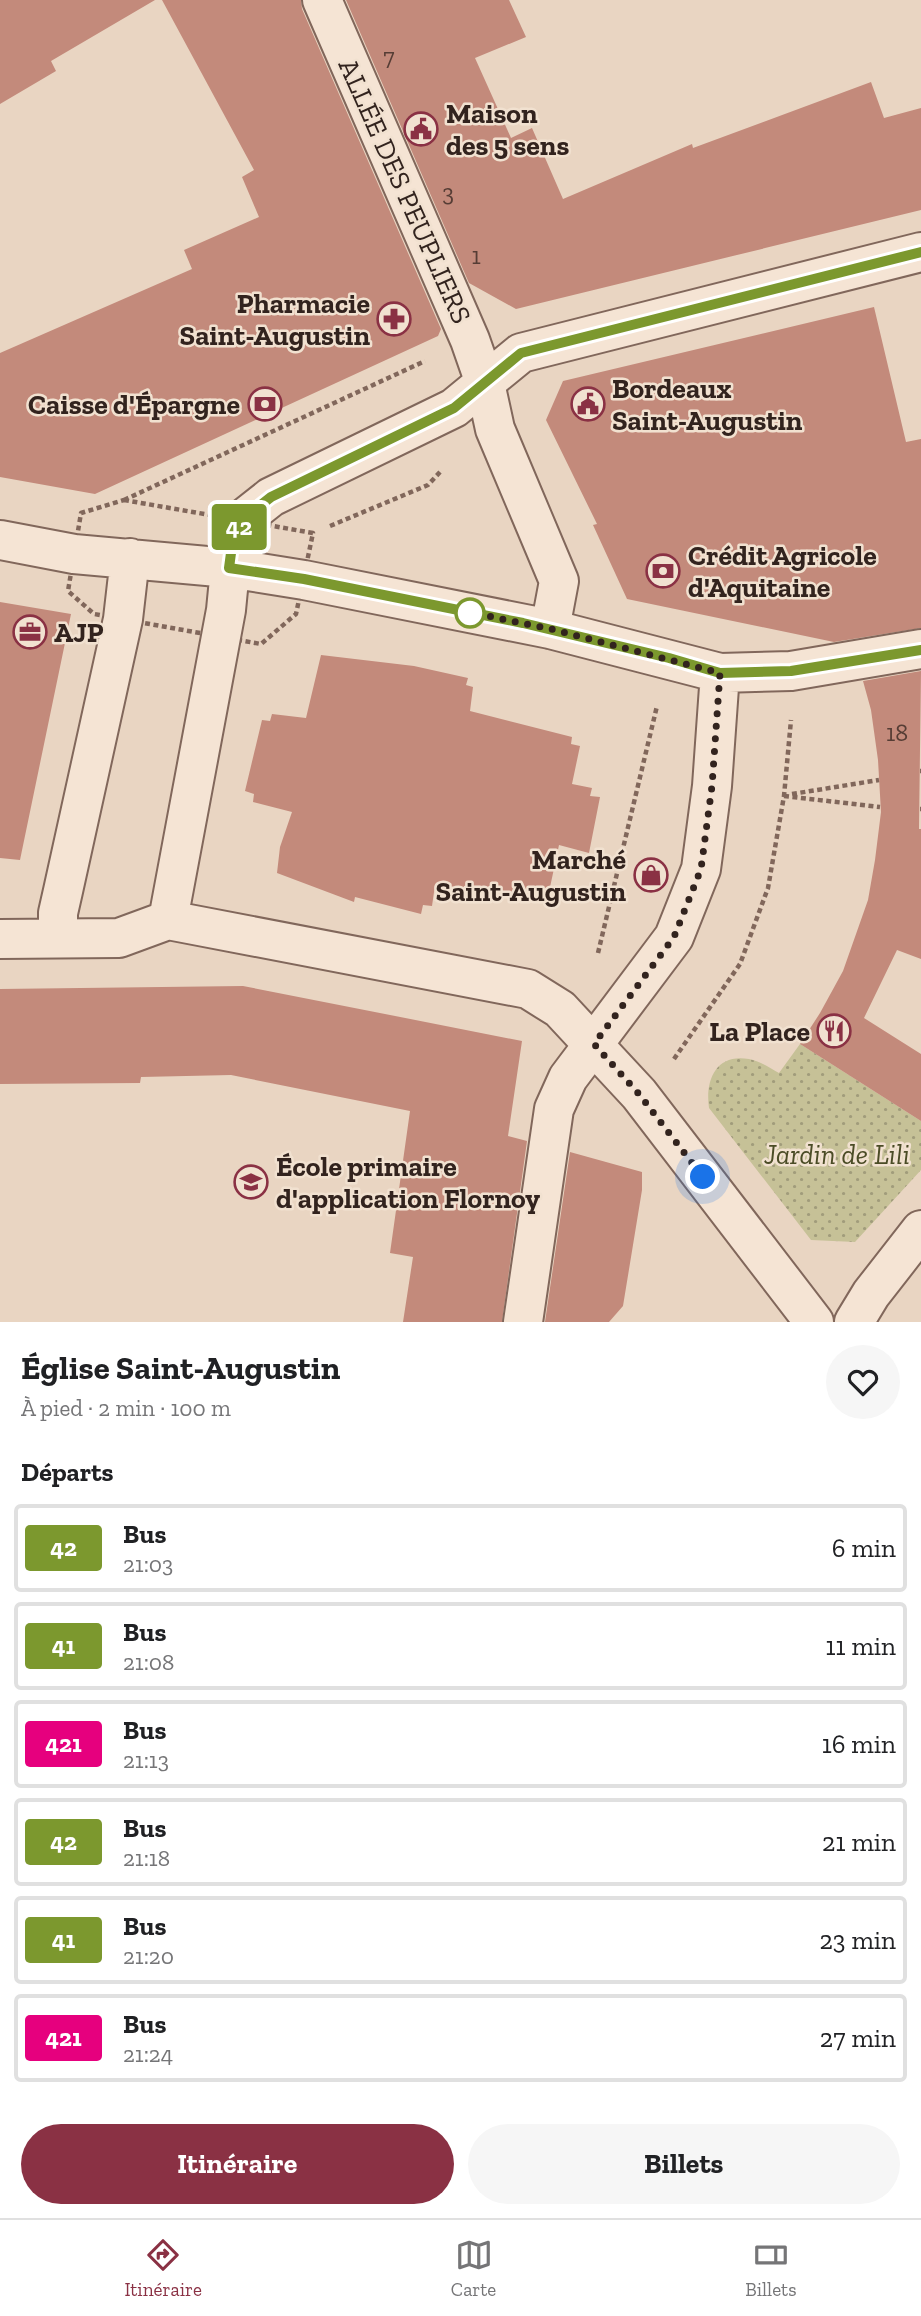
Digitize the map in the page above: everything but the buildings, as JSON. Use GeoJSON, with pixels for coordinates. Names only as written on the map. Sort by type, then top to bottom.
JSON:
{"type":"FeatureCollection","features":[{"type":"Feature","properties":{"kind":"street","name":"ALLÉE DES PEUPLIERS"},"geometry":{"type":"LineString","coordinates":[[321,0],[470,340],[485,383],[495,429],[559,581],[551,629]]}},
{"type":"Feature","properties":{"kind":"street"},"geometry":{"type":"LineString","coordinates":[[168,920],[223,628],[233,538],[242,520],[271,497],[454,408],[521,353],[921,252]]}},
{"type":"Feature","properties":{"kind":"street"},"geometry":{"type":"LineString","coordinates":[[0,540],[74,554],[229,568],[304,579],[551,629],[720,673],[791,671],[921,649]]}},
{"type":"Feature","properties":{"kind":"street"},"geometry":{"type":"LineString","coordinates":[[58,937],[61,902],[123,619],[130,558]]}},
{"type":"Feature","properties":{"kind":"street"},"geometry":{"type":"LineString","coordinates":[[523,1322],[554,1109],[568,1078],[674,937],[701,869],[712,786],[720,673]]}},
{"type":"Feature","properties":{"kind":"street"},"geometry":{"type":"LineString","coordinates":[[0,939],[119,938],[168,920],[528,989],[560,1009],[639,1094],[814,1322]]}},
{"type":"Feature","properties":{"kind":"street"},"geometry":{"type":"LineString","coordinates":[[854,1322],[871,1294],[921,1230]]}},
{"type":"Feature","properties":{"kind":"path"},"geometry":{"type":"LineString","coordinates":[[879,779],[784,796],[880,807]]}},
{"type":"Feature","properties":{"kind":"green space","name":"Jardin de Lili"},"geometry":{"type":"Polygon","coordinates":[[[800,1044],[921,1121],[921,1170],[855,1242],[811,1240],[709,1108],[711,1079],[721,1064],[738,1058],[749,1059],[779,1073],[800,1044]]]}},
{"type":"Feature","properties":{"kind":"bus line","name":"42"},"geometry":{"type":"LineString","coordinates":[[921,252],[521,353],[454,408],[271,497],[242,520],[233,538],[229,568],[304,579],[523,623],[720,673],[791,671],[921,650]]}},
{"type":"Feature","properties":{"kind":"place","name":"Maison des 5 sens"},"geometry":{"type":"Point","coordinates":[421,129]}},
{"type":"Feature","properties":{"kind":"place","name":"Pharmacie Saint-Augustin"},"geometry":{"type":"Point","coordinates":[394,319]}},
{"type":"Feature","properties":{"kind":"place","name":"Caisse d'Épargne"},"geometry":{"type":"Point","coordinates":[265,404]}},
{"type":"Feature","properties":{"kind":"place","name":"Bordeaux Saint-Augustin"},"geometry":{"type":"Point","coordinates":[588,404]}},
{"type":"Feature","properties":{"kind":"place","name":"Crédit Agricole d'Aquitaine"},"geometry":{"type":"Point","coordinates":[663,571]}},
{"type":"Feature","properties":{"kind":"place","name":"AJP"},"geometry":{"type":"Point","coordinates":[30,632]}},
{"type":"Feature","properties":{"kind":"place","name":"Marché Saint-Augustin"},"geometry":{"type":"Point","coordinates":[651,875]}},
{"type":"Feature","properties":{"kind":"place","name":"La Place"},"geometry":{"type":"Point","coordinates":[834,1031]}},
{"type":"Feature","properties":{"kind":"place","name":"École primaire d'application Flornoy"},"geometry":{"type":"Point","coordinates":[251,1182]}},
{"type":"Feature","properties":{"kind":"route"},"geometry":{"type":"LineString","coordinates":[[470,613],[468,612],[551,629],[720,673],[712,786],[701,869],[674,937],[594,1044],[639,1094],[703,1177]]}}]}
